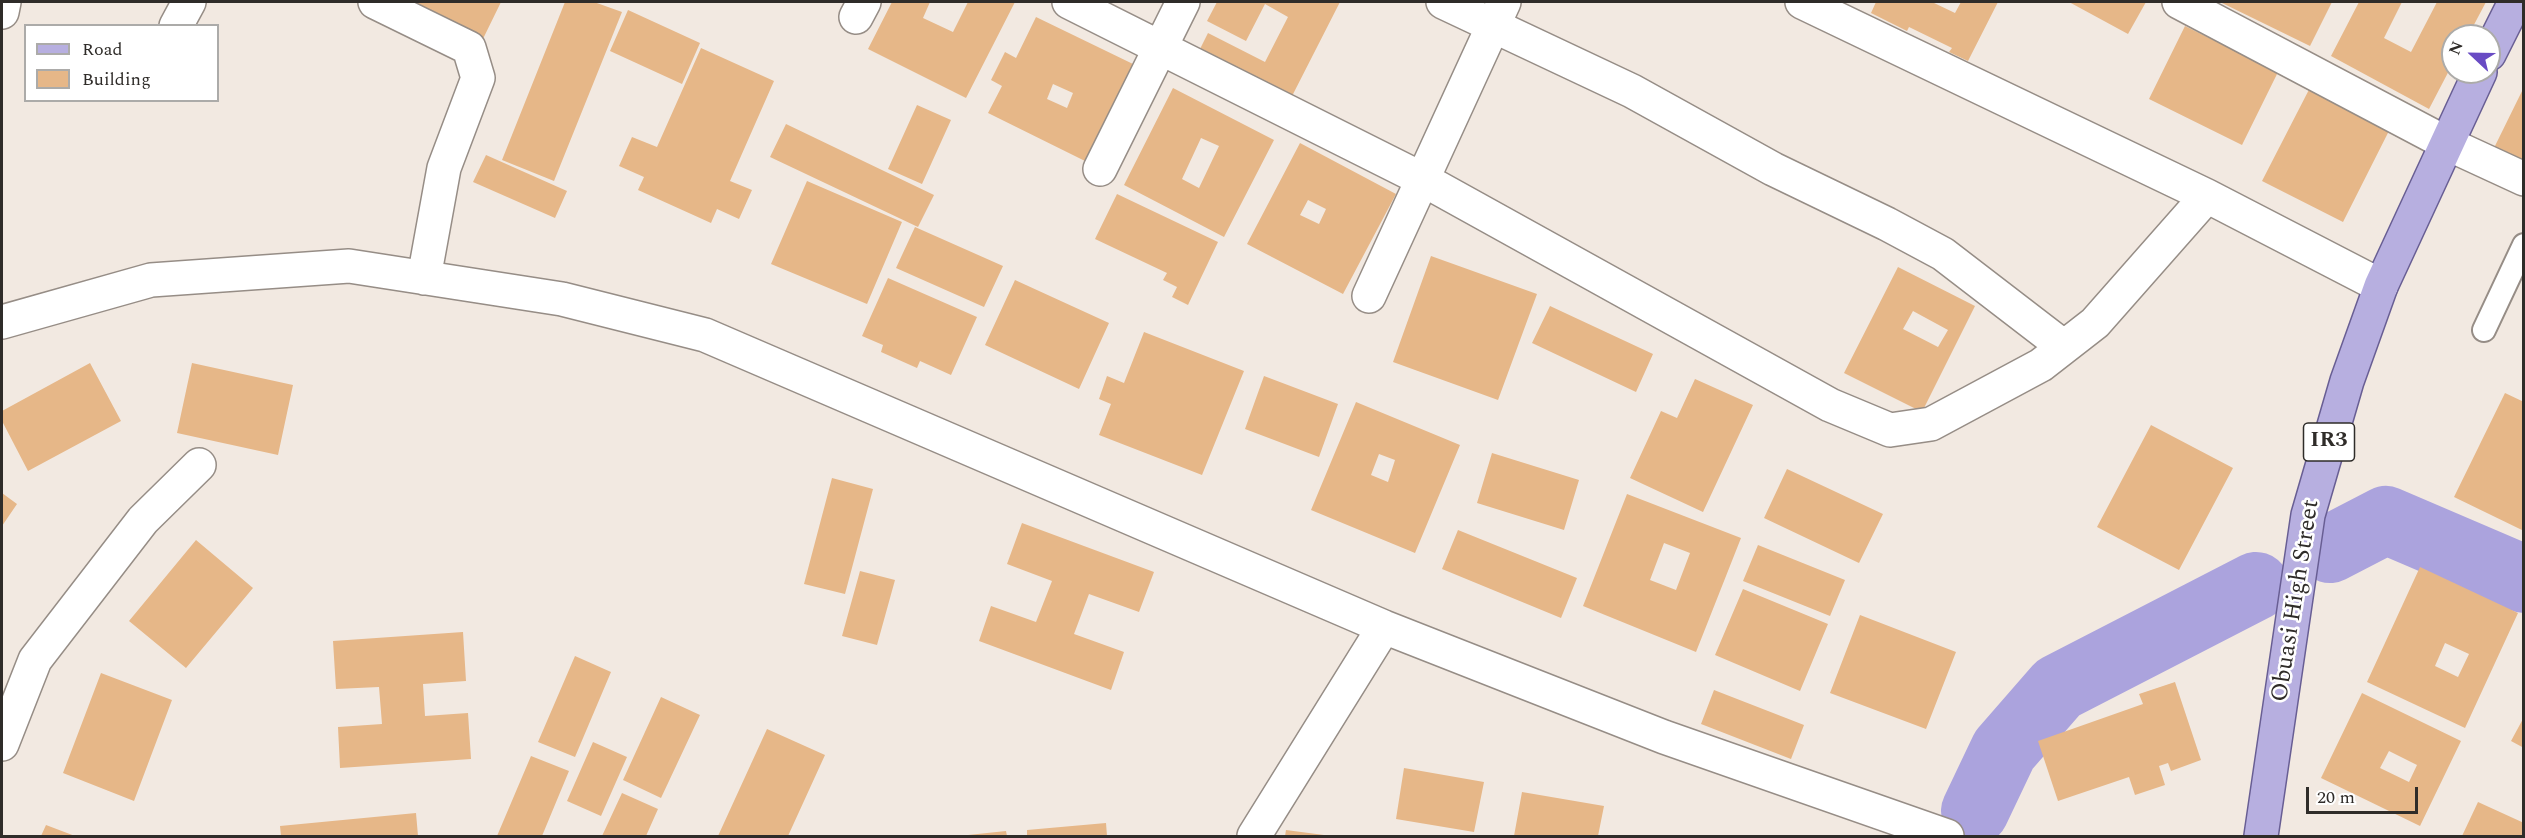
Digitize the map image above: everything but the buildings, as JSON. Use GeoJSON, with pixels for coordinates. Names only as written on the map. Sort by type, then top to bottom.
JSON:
{"type":"FeatureCollection","features":[{"type":"Feature","properties":{"kind":"main road"},"geometry":{"type":"LineString","coordinates":[[2501,30],[2515,2]]}},
{"type":"Feature","properties":{"kind":"main road","name":"Obuasi High Street"},"geometry":{"type":"LineString","coordinates":[[2261,837],[2308,515],[2347,381],[2381,286],[2474,84]]}},
{"type":"Feature","properties":{"kind":"street"},"geometry":{"type":"LineString","coordinates":[[2,12],[4,2]]}},
{"type":"Feature","properties":{"kind":"street"},"geometry":{"type":"LineString","coordinates":[[177,24],[189,2]]}},
{"type":"Feature","properties":{"kind":"street"},"geometry":{"type":"LineString","coordinates":[[375,2],[469,48],[478,78],[444,168],[424,278]]}},
{"type":"Feature","properties":{"kind":"street"},"geometry":{"type":"LineString","coordinates":[[1069,2],[1422,179],[1830,405],[1890,430],[1930,424],[2040,365],[2095,323],[2207,196]]}},
{"type":"Feature","properties":{"kind":"street"},"geometry":{"type":"LineString","coordinates":[[1100,169],[1184,2]]}},
{"type":"Feature","properties":{"kind":"street"},"geometry":{"type":"LineString","coordinates":[[1443,2],[1498,13],[1773,169],[1887,224],[1942,254],[2064,347]]}},
{"type":"Feature","properties":{"kind":"street"},"geometry":{"type":"LineString","coordinates":[[1802,2],[1847,12],[2381,286]]}},
{"type":"Feature","properties":{"kind":"street"},"geometry":{"type":"LineString","coordinates":[[2180,2],[2446,143],[2523,179]]}},
{"type":"Feature","properties":{"kind":"street"},"geometry":{"type":"LineString","coordinates":[[1369,296],[1498,13]]}},
{"type":"Feature","properties":{"kind":"street"},"geometry":{"type":"LineString","coordinates":[[3,316],[151,280],[349,266],[562,299],[705,335],[1384,627],[1664,737],[1947,837]]}},
{"type":"Feature","properties":{"kind":"street"},"geometry":{"type":"LineString","coordinates":[[2,744],[35,660],[143,520],[199,465]]}},
{"type":"Feature","properties":{"kind":"street"},"geometry":{"type":"LineString","coordinates":[[1254,837],[1384,627]]}},
{"type":"Feature","properties":{"kind":"lane"},"geometry":{"type":"LineString","coordinates":[[2484,330],[2523,245]]}},
{"type":"Feature","properties":{"kind":"waterway"},"geometry":{"type":"LineString","coordinates":[[2330,549],[2386,520],[2524,579]]}},
{"type":"Feature","properties":{"kind":"waterway"},"geometry":{"type":"LineString","coordinates":[[1975,811],[2004,750],[2058,688],[2256,586]]}}]}
